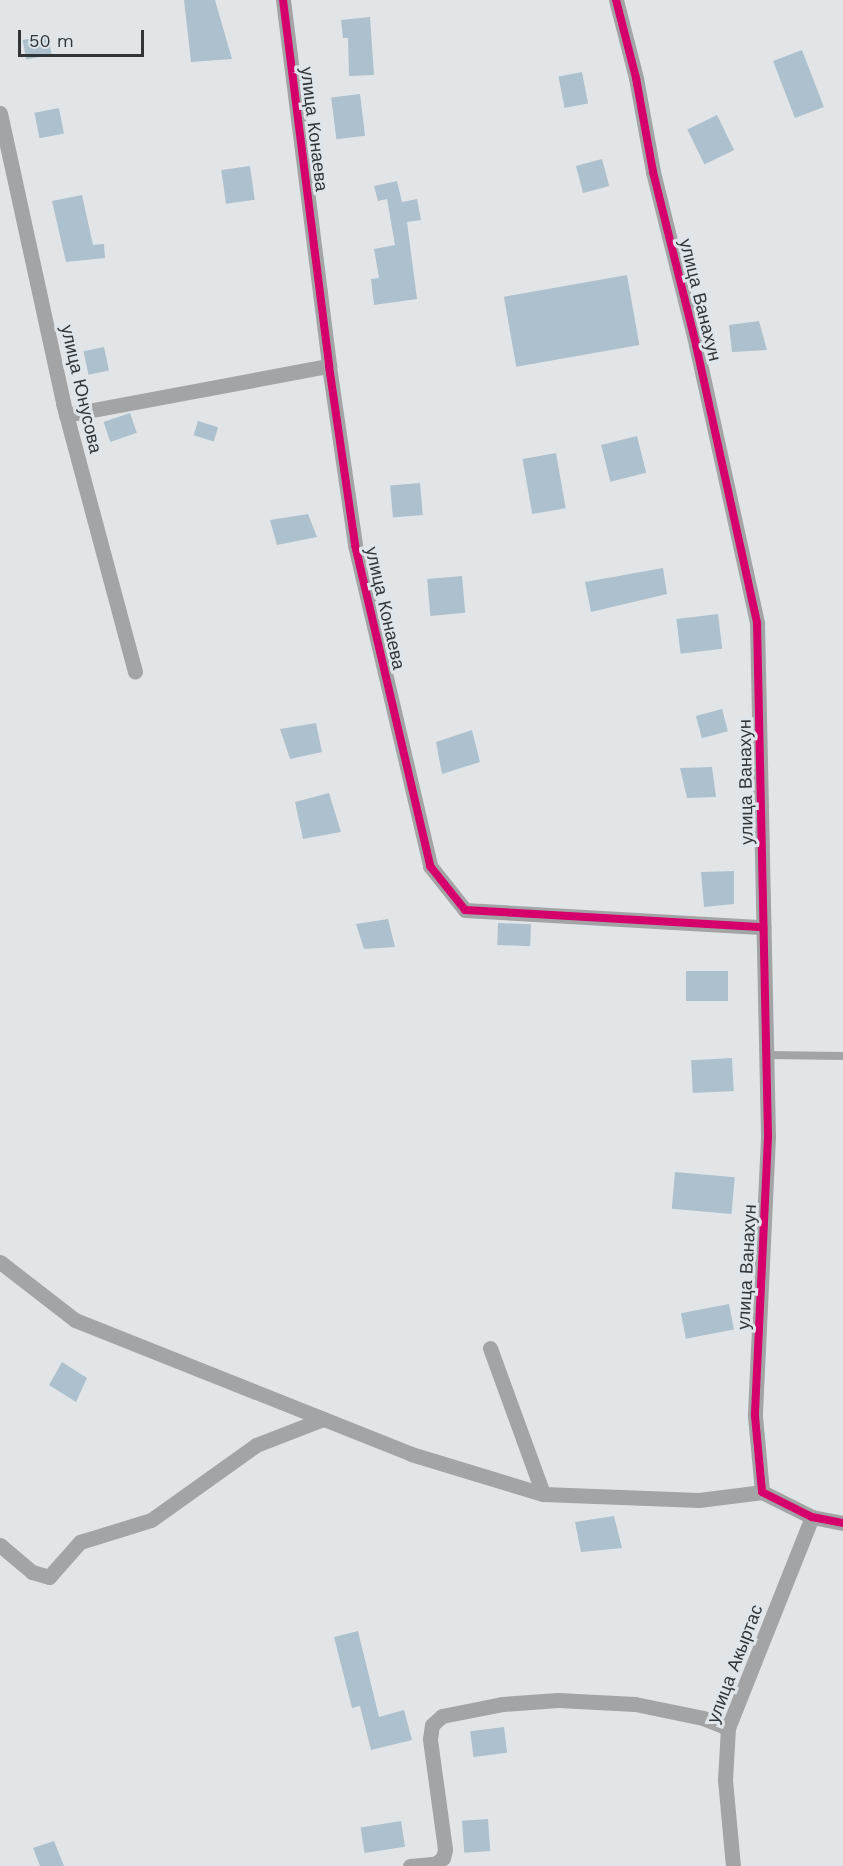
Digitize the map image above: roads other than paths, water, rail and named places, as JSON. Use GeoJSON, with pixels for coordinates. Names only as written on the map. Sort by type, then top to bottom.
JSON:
{"type":"FeatureCollection","features":[{"type":"Feature","properties":{"kind":"street","name":"улица Конаева"},"geometry":{"type":"LineString","coordinates":[[283,0],[329,366],[355,545],[429,866],[465,910],[764,927]]}},
{"type":"Feature","properties":{"kind":"street","name":"улица Ванахун"},"geometry":{"type":"LineString","coordinates":[[616,0],[636,78],[653,172],[696,345],[757,622],[768,1137],[755,1416],[762,1492]]}},
{"type":"Feature","properties":{"kind":"street","name":"улица Юнусова"},"geometry":{"type":"LineString","coordinates":[[0,113],[66,415],[135,672]]}},
{"type":"Feature","properties":{"kind":"street"},"geometry":{"type":"LineString","coordinates":[[66,415],[329,366]]}},
{"type":"Feature","properties":{"kind":"street"},"geometry":{"type":"LineString","coordinates":[[0,1262],[75,1320],[411,1454],[543,1494],[699,1500],[762,1492],[812,1517],[843,1523]]}},
{"type":"Feature","properties":{"kind":"street"},"geometry":{"type":"LineString","coordinates":[[490,1348],[543,1494]]}},
{"type":"Feature","properties":{"kind":"street"},"geometry":{"type":"LineString","coordinates":[[0,1545],[32,1572],[49,1576],[80,1542],[151,1520],[256,1445],[323,1419]]}},
{"type":"Feature","properties":{"kind":"street","name":"улица Акыртас"},"geometry":{"type":"LineString","coordinates":[[733,1866],[725,1780],[728,1728],[812,1517]]}},
{"type":"Feature","properties":{"kind":"street"},"geometry":{"type":"LineString","coordinates":[[410,1866],[435,1864],[443,1858],[445,1850],[430,1739],[432,1725],[442,1716],[502,1704],[558,1700],[635,1704],[703,1718],[728,1728]]}},
{"type":"Feature","properties":{"kind":"lane"},"geometry":{"type":"LineString","coordinates":[[767,1055],[843,1056]]}}]}
